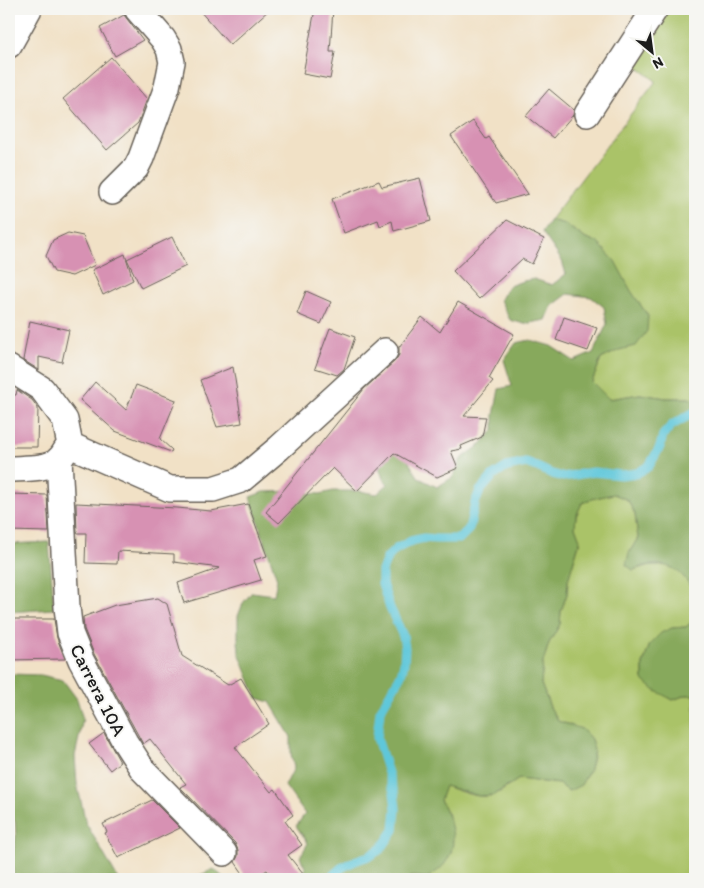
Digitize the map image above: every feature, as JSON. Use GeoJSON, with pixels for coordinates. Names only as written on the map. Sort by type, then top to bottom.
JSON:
{"type":"FeatureCollection","features":[{"type":"Feature","properties":{"kind":"street"},"geometry":{"type":"LineString","coordinates":[[9,45],[29,9]]}},
{"type":"Feature","properties":{"kind":"street"},"geometry":{"type":"LineString","coordinates":[[112,192],[136,168],[141,158],[167,87],[172,62],[169,49],[163,39],[137,9]]}},
{"type":"Feature","properties":{"kind":"street"},"geometry":{"type":"LineString","coordinates":[[587,114],[655,9]]}},
{"type":"Feature","properties":{"kind":"street"},"geometry":{"type":"LineString","coordinates":[[9,469],[49,465],[64,452],[170,489],[213,489],[241,480],[279,448],[385,351]]}},
{"type":"Feature","properties":{"kind":"street","name":"Carrera 10A"},"geometry":{"type":"LineString","coordinates":[[9,368],[42,388],[65,420],[67,607],[70,633],[81,660],[125,742],[143,770],[224,853]]}},
{"type":"Feature","properties":{"kind":"green space"},"geometry":{"type":"Polygon","coordinates":[[[670,9],[695,9],[695,400],[640,394],[609,399],[592,382],[601,359],[619,350],[636,345],[648,316],[597,242],[586,239],[565,224],[550,220],[656,81],[632,63],[670,9]]]}},
{"type":"Feature","properties":{"kind":"green space"},"geometry":{"type":"Polygon","coordinates":[[[550,220],[565,224],[586,239],[597,242],[615,261],[631,291],[648,316],[647,331],[636,346],[619,350],[601,359],[592,382],[609,399],[640,394],[695,400],[695,595],[684,577],[668,566],[652,565],[633,570],[626,565],[629,553],[638,538],[635,514],[628,500],[614,494],[582,503],[576,516],[575,527],[580,540],[568,580],[567,594],[561,611],[560,624],[549,643],[543,662],[541,684],[558,721],[582,729],[591,739],[594,750],[590,769],[581,785],[569,791],[559,784],[519,779],[494,795],[479,796],[445,786],[440,800],[451,826],[453,844],[447,861],[440,869],[427,878],[414,876],[405,879],[296,879],[306,869],[300,857],[308,843],[296,826],[305,814],[285,786],[294,768],[291,754],[291,737],[270,702],[257,698],[239,653],[238,616],[243,603],[252,592],[274,595],[277,579],[250,497],[263,492],[295,491],[320,494],[333,491],[359,491],[377,494],[388,484],[383,479],[376,457],[401,445],[419,478],[437,487],[453,477],[461,459],[479,446],[494,430],[494,415],[499,389],[512,386],[504,360],[516,343],[530,340],[551,346],[574,361],[593,353],[607,324],[604,307],[591,297],[568,294],[552,306],[546,320],[524,324],[510,320],[500,300],[509,286],[534,279],[552,285],[566,274],[562,261],[542,232],[550,220]]]}},
{"type":"Feature","properties":{"kind":"green space"},"geometry":{"type":"Polygon","coordinates":[[[614,494],[628,500],[635,514],[638,538],[629,553],[633,570],[651,565],[666,565],[678,570],[689,582],[695,595],[695,619],[686,627],[672,628],[650,644],[643,664],[643,680],[673,700],[686,695],[695,695],[695,879],[405,879],[414,876],[448,815],[440,800],[445,786],[477,796],[490,796],[499,793],[519,779],[559,784],[569,791],[581,779],[592,763],[593,748],[591,739],[567,724],[558,721],[541,684],[543,662],[549,643],[560,624],[561,611],[567,594],[568,580],[580,541],[575,527],[576,516],[582,503],[614,494]]]}},
{"type":"Feature","properties":{"kind":"green space"},"geometry":{"type":"Polygon","coordinates":[[[49,542],[54,609],[9,612],[9,544],[49,542]]]}},
{"type":"Feature","properties":{"kind":"green space"},"geometry":{"type":"Polygon","coordinates":[[[695,619],[695,695],[686,695],[673,700],[654,690],[643,680],[643,664],[650,644],[661,633],[672,628],[686,627],[695,619]]]}},
{"type":"Feature","properties":{"kind":"green space"},"geometry":{"type":"Polygon","coordinates":[[[9,674],[41,675],[63,680],[77,699],[83,719],[75,756],[77,784],[86,823],[118,879],[25,879],[14,876],[12,859],[16,837],[15,821],[9,816],[9,674]]]}},
{"type":"Feature","properties":{"kind":"green space"},"geometry":{"type":"Polygon","coordinates":[[[214,869],[225,879],[191,879],[214,869]]]}},
{"type":"Feature","properties":{"kind":"building"},"geometry":{"type":"Polygon","coordinates":[[[198,9],[270,9],[230,45],[198,9]]]}},
{"type":"Feature","properties":{"kind":"building"},"geometry":{"type":"Polygon","coordinates":[[[315,9],[333,9],[330,52],[335,52],[330,79],[303,74],[315,9]]]}},
{"type":"Feature","properties":{"kind":"building"},"geometry":{"type":"Polygon","coordinates":[[[124,15],[143,40],[115,56],[100,28],[124,15]]]}},
{"type":"Feature","properties":{"kind":"building"},"geometry":{"type":"Polygon","coordinates":[[[111,57],[147,99],[138,123],[107,150],[63,99],[111,57]]]}},
{"type":"Feature","properties":{"kind":"building"},"geometry":{"type":"Polygon","coordinates":[[[549,89],[574,110],[573,115],[553,138],[526,116],[549,89]]]}},
{"type":"Feature","properties":{"kind":"building"},"geometry":{"type":"Polygon","coordinates":[[[473,121],[486,139],[489,137],[528,194],[496,203],[451,136],[473,121]]]}},
{"type":"Feature","properties":{"kind":"building"},"geometry":{"type":"Polygon","coordinates":[[[420,178],[431,221],[394,231],[392,221],[380,226],[378,220],[344,233],[332,199],[379,181],[382,187],[420,178]]]}},
{"type":"Feature","properties":{"kind":"building"},"geometry":{"type":"Polygon","coordinates":[[[507,220],[544,239],[532,264],[522,259],[479,299],[453,271],[507,220]]]}},
{"type":"Feature","properties":{"kind":"building"},"geometry":{"type":"Polygon","coordinates":[[[68,233],[83,236],[95,265],[72,276],[54,272],[46,256],[53,240],[68,233]]]}},
{"type":"Feature","properties":{"kind":"building"},"geometry":{"type":"Polygon","coordinates":[[[172,237],[186,266],[141,288],[127,259],[172,237]]]}},
{"type":"Feature","properties":{"kind":"building"},"geometry":{"type":"Polygon","coordinates":[[[125,254],[133,280],[103,295],[92,270],[125,254]]]}},
{"type":"Feature","properties":{"kind":"building"},"geometry":{"type":"Polygon","coordinates":[[[306,291],[331,302],[321,324],[297,314],[306,291]]]}},
{"type":"Feature","properties":{"kind":"building"},"geometry":{"type":"Polygon","coordinates":[[[458,302],[514,334],[489,378],[493,381],[464,416],[486,417],[482,437],[461,446],[462,449],[451,451],[458,468],[437,477],[394,453],[357,491],[333,468],[279,523],[266,512],[364,389],[395,361],[399,355],[399,347],[422,317],[440,332],[458,302]]]}},
{"type":"Feature","properties":{"kind":"building"},"geometry":{"type":"Polygon","coordinates":[[[564,317],[597,328],[588,351],[556,340],[564,317]]]}},
{"type":"Feature","properties":{"kind":"building"},"geometry":{"type":"Polygon","coordinates":[[[30,321],[69,330],[62,362],[39,357],[39,370],[23,360],[30,321]]]}},
{"type":"Feature","properties":{"kind":"building"},"geometry":{"type":"Polygon","coordinates":[[[330,328],[355,337],[344,369],[337,375],[315,368],[330,328]]]}},
{"type":"Feature","properties":{"kind":"building"},"geometry":{"type":"Polygon","coordinates":[[[233,367],[242,423],[217,427],[200,380],[233,367]]]}},
{"type":"Feature","properties":{"kind":"building"},"geometry":{"type":"Polygon","coordinates":[[[95,382],[126,410],[136,385],[176,400],[160,439],[172,450],[171,452],[115,431],[80,400],[95,382]]]}},
{"type":"Feature","properties":{"kind":"building"},"geometry":{"type":"Polygon","coordinates":[[[17,390],[32,400],[38,408],[37,447],[9,447],[9,395],[16,395],[17,390]]]}},
{"type":"Feature","properties":{"kind":"building"},"geometry":{"type":"Polygon","coordinates":[[[9,494],[47,495],[49,532],[9,531],[9,494]]]}},
{"type":"Feature","properties":{"kind":"building"},"geometry":{"type":"Polygon","coordinates":[[[76,503],[211,511],[248,504],[267,556],[254,560],[261,580],[184,603],[178,583],[220,568],[174,562],[174,554],[118,551],[117,564],[85,563],[86,533],[77,533],[76,503]]]}},
{"type":"Feature","properties":{"kind":"building"},"geometry":{"type":"Polygon","coordinates":[[[158,598],[167,604],[182,656],[228,685],[241,678],[269,724],[235,747],[271,792],[275,789],[293,815],[285,821],[302,845],[288,855],[307,879],[274,879],[267,870],[253,879],[247,879],[235,862],[238,850],[235,843],[180,787],[186,784],[150,739],[143,744],[94,654],[84,629],[83,617],[115,605],[158,598]]]}},
{"type":"Feature","properties":{"kind":"building"},"geometry":{"type":"Polygon","coordinates":[[[9,619],[54,619],[57,638],[65,659],[9,660],[9,619]]]}},
{"type":"Feature","properties":{"kind":"building"},"geometry":{"type":"Polygon","coordinates":[[[104,733],[120,762],[110,770],[89,744],[104,733]]]}},
{"type":"Feature","properties":{"kind":"building"},"geometry":{"type":"Polygon","coordinates":[[[152,800],[180,828],[118,858],[105,833],[107,832],[103,824],[152,800]]]}},
{"type":"Feature","properties":{"kind":"waterway"},"geometry":{"type":"LineString","coordinates":[[330,879],[341,868],[381,849],[394,830],[396,809],[394,792],[377,738],[380,711],[401,675],[405,648],[403,636],[390,608],[382,584],[382,571],[387,558],[396,549],[411,541],[424,538],[459,539],[469,529],[480,491],[493,476],[507,467],[526,463],[563,477],[593,472],[621,475],[637,473],[649,466],[660,447],[663,435],[672,425],[695,412]]}}]}
